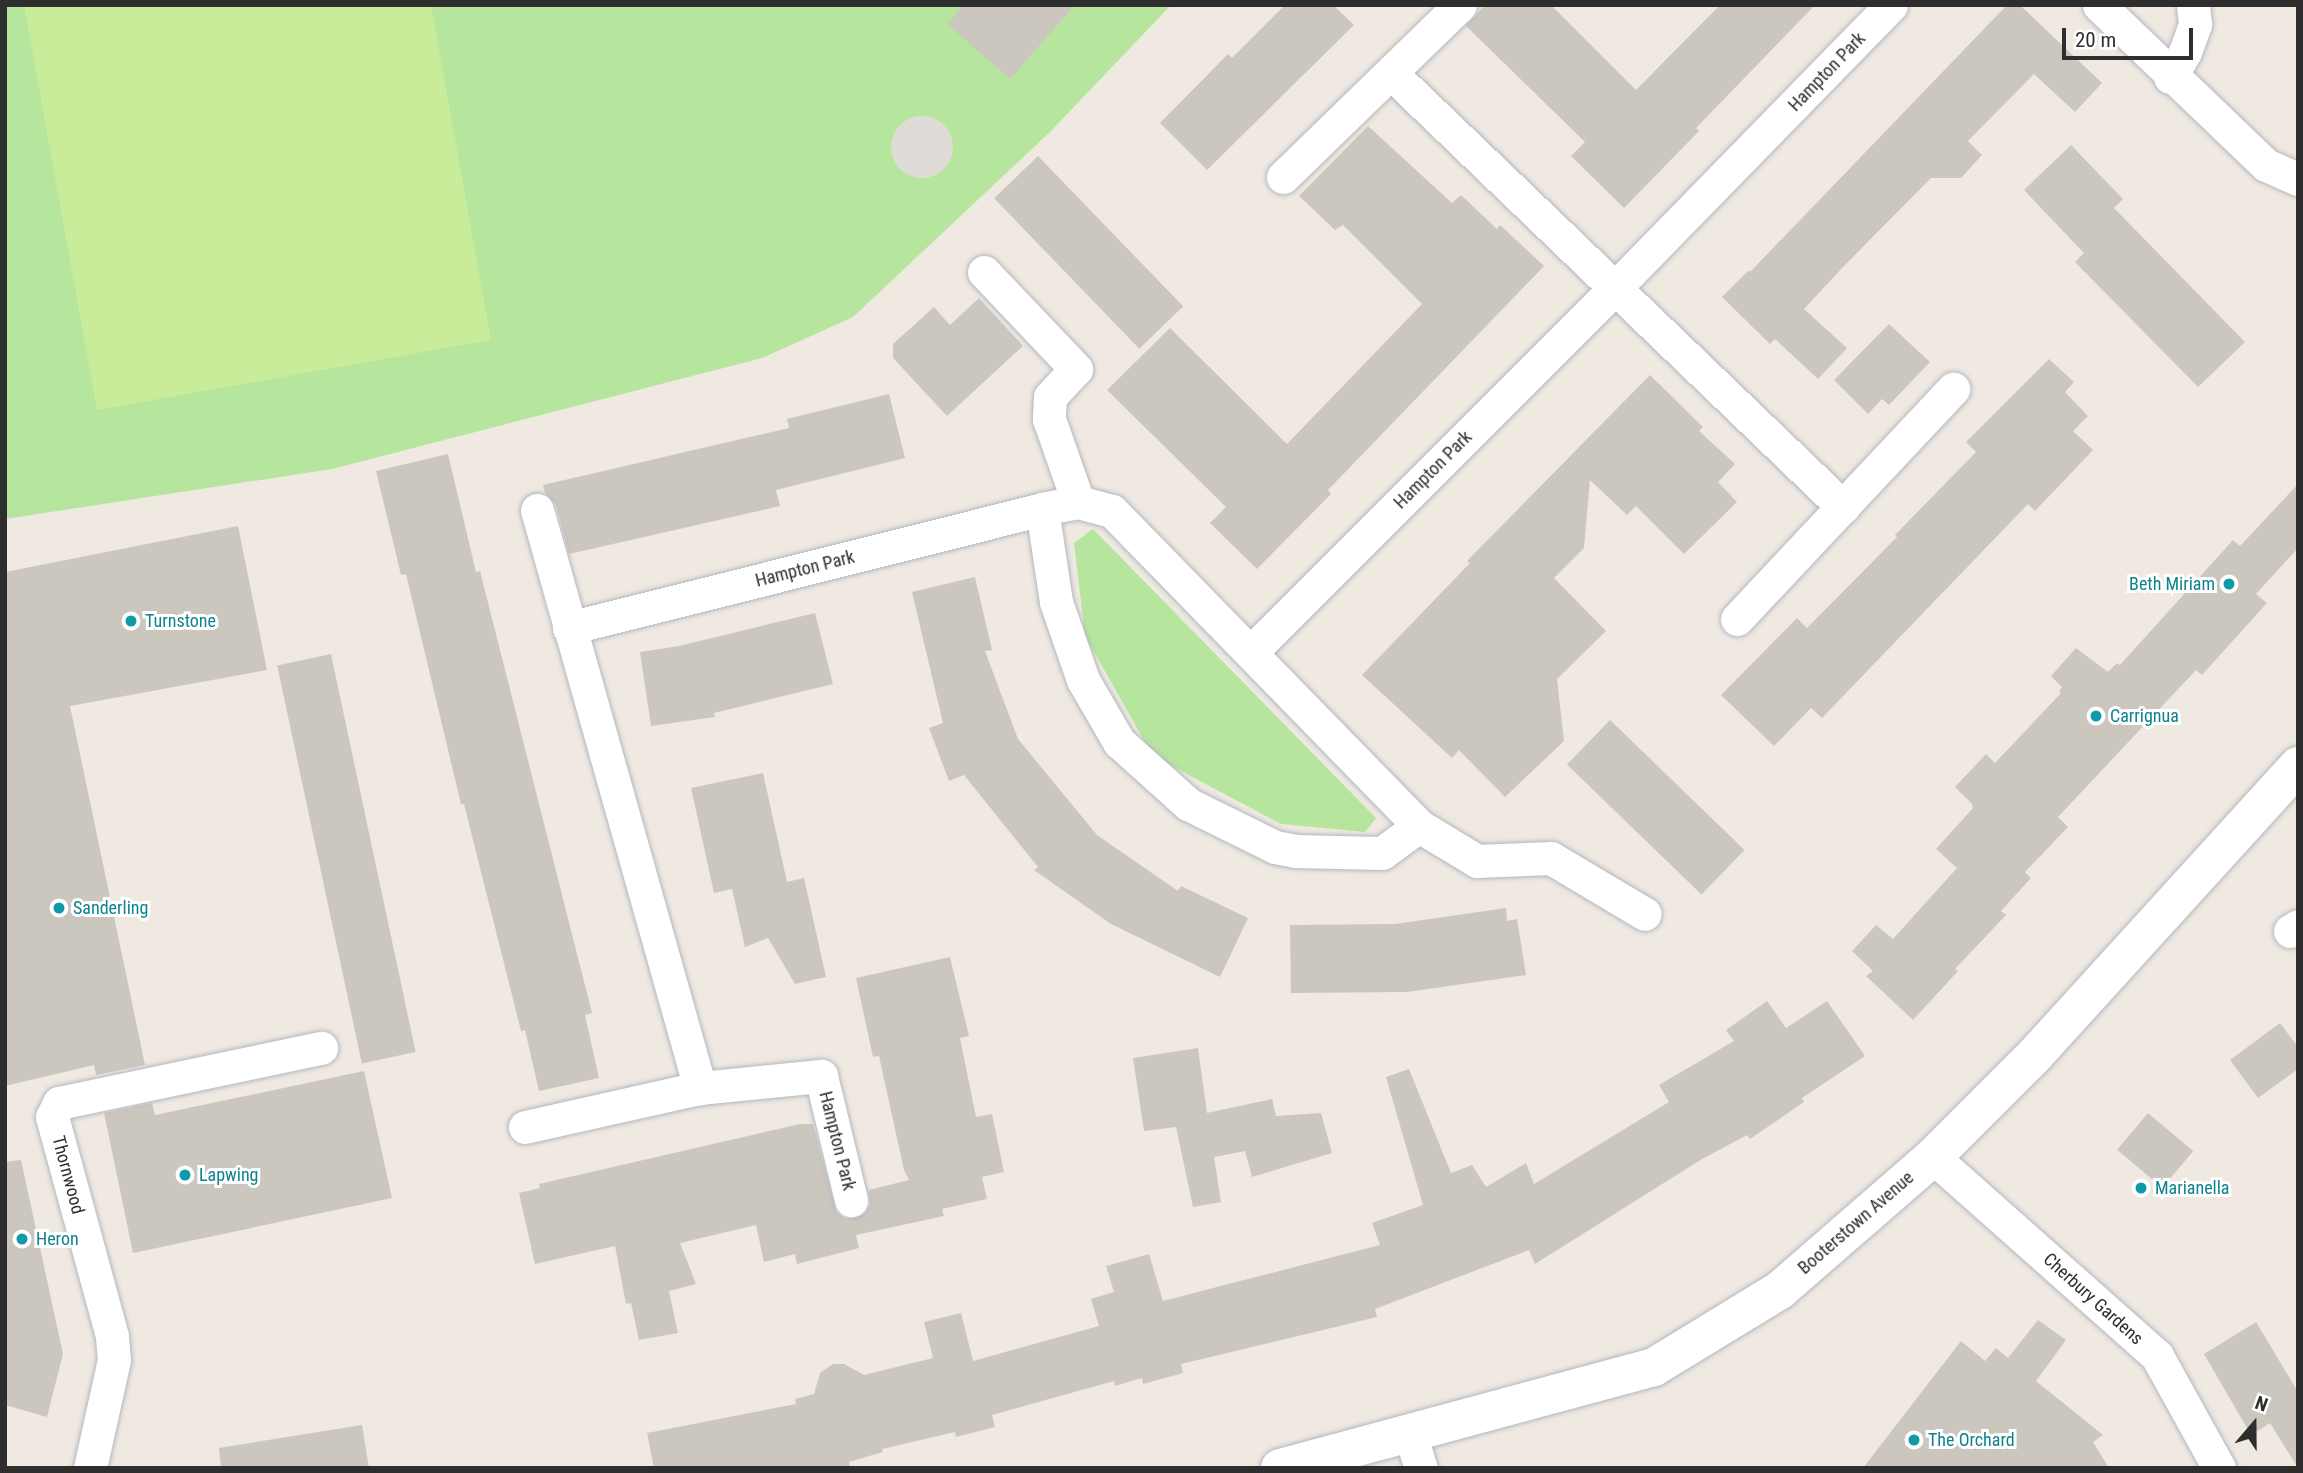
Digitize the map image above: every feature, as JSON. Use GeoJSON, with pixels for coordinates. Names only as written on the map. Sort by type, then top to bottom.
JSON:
{"type":"FeatureCollection","features":[{"type":"Feature","properties":{"kind":"street"},"geometry":{"type":"LineString","coordinates":[[1283,177],[1460,5]]}},
{"type":"Feature","properties":{"kind":"street","name":"Hampton Park"},"geometry":{"type":"LineString","coordinates":[[1251,652],[1615,288],[1891,5]]}},
{"type":"Feature","properties":{"kind":"street"},"geometry":{"type":"LineString","coordinates":[[2098,5],[2170,77],[2266,165],[2298,179]]}},
{"type":"Feature","properties":{"kind":"street"},"geometry":{"type":"LineString","coordinates":[[2170,77],[2185,52],[2195,24],[2193,5]]}},
{"type":"Feature","properties":{"kind":"street"},"geometry":{"type":"LineString","coordinates":[[1391,73],[1843,507]]}},
{"type":"Feature","properties":{"kind":"street"},"geometry":{"type":"LineString","coordinates":[[984,272],[1076,369],[1050,397],[1049,419],[1078,502]]}},
{"type":"Feature","properties":{"kind":"street"},"geometry":{"type":"LineString","coordinates":[[1738,619],[1953,389]]}},
{"type":"Feature","properties":{"kind":"street","name":"Hampton Park"},"geometry":{"type":"LineString","coordinates":[[569,628],[1042,509],[1078,502],[1112,511],[1419,826],[1477,861],[1551,858],[1645,914]]}},
{"type":"Feature","properties":{"kind":"street"},"geometry":{"type":"LineString","coordinates":[[1042,509],[1056,602],[1083,680],[1119,742],[1188,804],[1275,847],[1295,851],[1382,853],[1419,826]]}},
{"type":"Feature","properties":{"kind":"street"},"geometry":{"type":"LineString","coordinates":[[537,510],[700,1088]]}},
{"type":"Feature","properties":{"kind":"street","name":"Booterstown Avenue"},"geometry":{"type":"LineString","coordinates":[[1280,1468],[1415,1450],[1654,1367],[1780,1290],[1933,1157],[2035,1055],[2298,766]]}},
{"type":"Feature","properties":{"kind":"street","name":"Thornwood"},"geometry":{"type":"LineString","coordinates":[[90,1468],[114,1360],[112,1336],[52,1117],[59,1103],[321,1048]]}},
{"type":"Feature","properties":{"kind":"street","name":"Hampton Park"},"geometry":{"type":"LineString","coordinates":[[525,1127],[700,1088],[821,1076],[851,1200]]}},
{"type":"Feature","properties":{"kind":"street","name":"Cherbury Gardens"},"geometry":{"type":"LineString","coordinates":[[1933,1157],[2157,1356],[2219,1468]]}},
{"type":"Feature","properties":{"kind":"green space"},"geometry":{"type":"Polygon","coordinates":[[[5,5],[1171,5],[1051,131],[853,317],[762,358],[332,469],[5,519],[5,5]]]}},
{"type":"Feature","properties":{"kind":"green space"},"geometry":{"type":"Polygon","coordinates":[[[24,5],[431,5],[491,340],[97,410],[24,5]]]}},
{"type":"Feature","properties":{"kind":"green space"},"geometry":{"type":"Polygon","coordinates":[[[1093,529],[1376,818],[1365,832],[1281,824],[1153,756],[1085,636],[1074,543],[1093,529]]]}},
{"type":"Feature","properties":{"kind":"shaded area"},"geometry":{"type":"Polygon","coordinates":[[[922,116],[934,118],[944,125],[951,135],[951,159],[944,169],[934,176],[922,178],[910,176],[900,169],[893,159],[891,147],[893,135],[900,125],[910,118],[922,116]]]}},
{"type":"Feature","properties":{"kind":"building"},"geometry":{"type":"Polygon","coordinates":[[[963,5],[1075,5],[1010,79],[947,24],[963,5]]]}},
{"type":"Feature","properties":{"kind":"building"},"geometry":{"type":"Polygon","coordinates":[[[1285,5],[1333,5],[1354,25],[1207,170],[1160,123],[1228,54],[1232,58],[1285,5]]]}},
{"type":"Feature","properties":{"kind":"building"},"geometry":{"type":"Polygon","coordinates":[[[1485,5],[1551,5],[1636,90],[1720,5],[1815,5],[1696,128],[1699,131],[1624,208],[1571,156],[1585,142],[1466,26],[1485,5]]]}},
{"type":"Feature","properties":{"kind":"building"},"geometry":{"type":"Polygon","coordinates":[[[2007,5],[2020,5],[2102,83],[2075,112],[2034,74],[1968,141],[1982,155],[1961,178],[1931,178],[1843,267],[1804,309],[1847,348],[1818,379],[1775,339],[1770,344],[1722,297],[1749,270],[1750,272],[2007,5]]]}},
{"type":"Feature","properties":{"kind":"building"},"geometry":{"type":"Polygon","coordinates":[[[1368,126],[1452,203],[1461,195],[1497,229],[1500,225],[1544,266],[1328,490],[1331,494],[1257,569],[1210,523],[1226,507],[1107,390],[1170,328],[1287,444],[1422,304],[1343,225],[1335,230],[1299,196],[1368,126]]]}},
{"type":"Feature","properties":{"kind":"building"},"geometry":{"type":"Polygon","coordinates":[[[2071,145],[2123,199],[2114,208],[2245,342],[2198,387],[2075,262],[2084,253],[2024,190],[2071,145]]]}},
{"type":"Feature","properties":{"kind":"building"},"geometry":{"type":"Polygon","coordinates":[[[1038,156],[1183,306],[1139,349],[994,198],[1038,156]]]}},
{"type":"Feature","properties":{"kind":"building"},"geometry":{"type":"Polygon","coordinates":[[[979,298],[1023,346],[947,416],[893,358],[893,344],[934,307],[950,325],[979,298]]]}},
{"type":"Feature","properties":{"kind":"building"},"geometry":{"type":"Polygon","coordinates":[[[1889,324],[1930,362],[1889,405],[1882,399],[1868,414],[1834,380],[1889,324]]]}},
{"type":"Feature","properties":{"kind":"building"},"geometry":{"type":"Polygon","coordinates":[[[2049,359],[2074,382],[2065,392],[2088,416],[2073,431],[2093,450],[2035,511],[2028,504],[1822,718],[1811,708],[1774,746],[1721,695],[1797,618],[1807,628],[1897,537],[1895,535],[1976,452],[1966,442],[2049,359]]]}},
{"type":"Feature","properties":{"kind":"building"},"geometry":{"type":"Polygon","coordinates":[[[1650,375],[1703,427],[1699,431],[1735,464],[1718,482],[1737,502],[1684,554],[1636,506],[1627,515],[1590,480],[1584,548],[1554,578],[1606,631],[1557,679],[1564,741],[1505,797],[1459,750],[1452,758],[1362,675],[1470,563],[1467,561],[1650,375]]]}},
{"type":"Feature","properties":{"kind":"building"},"geometry":{"type":"Polygon","coordinates":[[[889,394],[905,458],[776,490],[780,506],[569,554],[556,505],[545,493],[543,485],[789,428],[787,419],[889,394]]]}},
{"type":"Feature","properties":{"kind":"building"},"geometry":{"type":"Polygon","coordinates":[[[448,454],[476,572],[480,571],[592,1013],[585,1015],[599,1078],[539,1091],[525,1030],[521,1031],[464,804],[461,804],[406,574],[401,575],[376,471],[448,454]]]}},
{"type":"Feature","properties":{"kind":"building"},"geometry":{"type":"Polygon","coordinates":[[[2298,484],[2298,548],[2256,594],[2267,603],[2202,675],[2196,670],[2058,817],[2068,827],[2025,872],[2031,878],[2001,911],[2006,915],[1955,969],[1958,971],[1913,1020],[1866,976],[1873,971],[1852,951],[1876,925],[1893,939],[1957,868],[1936,849],[1973,808],[1955,787],[1986,754],[1995,763],[2061,693],[2059,691],[2062,687],[2051,676],[2076,648],[2108,672],[2117,663],[2120,665],[2233,540],[2240,546],[2298,484]]]}},
{"type":"Feature","properties":{"kind":"building"},"geometry":{"type":"Polygon","coordinates":[[[238,526],[267,670],[70,706],[145,1065],[96,1075],[94,1065],[5,1086],[5,572],[238,526]]]}},
{"type":"Feature","properties":{"kind":"building"},"geometry":{"type":"Polygon","coordinates":[[[975,577],[992,650],[985,651],[1018,739],[1097,835],[1178,891],[1181,886],[1248,918],[1220,977],[1111,924],[1034,870],[1038,867],[964,775],[949,781],[929,728],[943,723],[912,592],[975,577]]]}},
{"type":"Feature","properties":{"kind":"building"},"geometry":{"type":"Polygon","coordinates":[[[815,613],[833,684],[714,713],[715,717],[651,726],[640,652],[679,646],[815,613]]]}},
{"type":"Feature","properties":{"kind":"building"},"geometry":{"type":"Polygon","coordinates":[[[331,654],[416,1052],[362,1064],[277,665],[331,654]]]}},
{"type":"Feature","properties":{"kind":"building"},"geometry":{"type":"Polygon","coordinates":[[[1610,720],[1745,850],[1701,895],[1567,765],[1610,720]]]}},
{"type":"Feature","properties":{"kind":"building"},"geometry":{"type":"Polygon","coordinates":[[[763,773],[787,882],[804,878],[826,977],[795,984],[768,938],[745,947],[732,889],[714,893],[691,788],[763,773]]]}},
{"type":"Feature","properties":{"kind":"building"},"geometry":{"type":"Polygon","coordinates":[[[1506,908],[1507,921],[1517,919],[1526,975],[1407,992],[1291,993],[1290,925],[1395,924],[1506,908]]]}},
{"type":"Feature","properties":{"kind":"building"},"geometry":{"type":"Polygon","coordinates":[[[950,957],[969,1036],[960,1038],[976,1117],[992,1114],[1004,1172],[982,1177],[987,1199],[942,1209],[944,1216],[856,1235],[859,1248],[797,1264],[795,1254],[764,1262],[756,1225],[680,1243],[696,1284],[669,1291],[678,1333],[639,1340],[631,1303],[626,1304],[615,1246],[535,1264],[519,1193],[540,1188],[539,1184],[800,1124],[813,1124],[837,1213],[846,1219],[864,1214],[870,1205],[869,1190],[909,1180],[904,1170],[879,1056],[873,1057],[856,978],[950,957]]]}},
{"type":"Feature","properties":{"kind":"building"},"geometry":{"type":"Polygon","coordinates":[[[1767,1001],[1786,1028],[1827,1001],[1865,1056],[1802,1098],[1804,1102],[1750,1139],[1747,1135],[1702,1159],[1535,1264],[1529,1250],[1375,1309],[1377,1317],[1181,1364],[1183,1373],[1143,1384],[1142,1378],[1115,1386],[1114,1381],[992,1415],[995,1427],[956,1437],[955,1432],[882,1449],[883,1452],[849,1462],[850,1468],[654,1468],[647,1433],[796,1404],[795,1399],[814,1394],[820,1373],[833,1364],[844,1364],[864,1375],[933,1358],[924,1322],[961,1313],[973,1361],[1099,1326],[1091,1299],[1114,1292],[1106,1266],[1149,1254],[1163,1301],[1380,1245],[1372,1223],[1423,1205],[1386,1077],[1409,1069],[1451,1173],[1472,1165],[1486,1187],[1526,1163],[1534,1184],[1669,1102],[1659,1085],[1734,1041],[1726,1030],[1767,1001]]]}},
{"type":"Feature","properties":{"kind":"building"},"geometry":{"type":"Polygon","coordinates":[[[2280,1023],[2298,1047],[2298,1069],[2258,1098],[2230,1060],[2280,1023]]]}},
{"type":"Feature","properties":{"kind":"building"},"geometry":{"type":"Polygon","coordinates":[[[1198,1048],[1207,1113],[1272,1099],[1276,1116],[1321,1113],[1332,1153],[1252,1177],[1245,1151],[1214,1157],[1221,1202],[1193,1207],[1176,1127],[1144,1131],[1133,1058],[1198,1048]]]}},
{"type":"Feature","properties":{"kind":"building"},"geometry":{"type":"Polygon","coordinates":[[[364,1071],[392,1198],[133,1253],[104,1113],[152,1103],[155,1115],[364,1071]]]}},
{"type":"Feature","properties":{"kind":"building","name":"Marianella"},"geometry":{"type":"Polygon","coordinates":[[[2148,1113],[2193,1151],[2162,1188],[2117,1150],[2148,1113]]]}},
{"type":"Feature","properties":{"kind":"building","name":"Heron"},"geometry":{"type":"Polygon","coordinates":[[[21,1160],[63,1354],[47,1417],[5,1405],[5,1162],[21,1160]]]}},
{"type":"Feature","properties":{"kind":"building"},"geometry":{"type":"Polygon","coordinates":[[[2038,1320],[2066,1340],[2036,1381],[2103,1435],[2093,1442],[2109,1468],[1863,1468],[1961,1341],[1985,1361],[1996,1348],[2008,1358],[2038,1320]]]}},
{"type":"Feature","properties":{"kind":"building"},"geometry":{"type":"Polygon","coordinates":[[[2256,1322],[2298,1392],[2298,1468],[2270,1423],[2251,1435],[2204,1354],[2256,1322]]]}},
{"type":"Feature","properties":{"kind":"building"},"geometry":{"type":"Polygon","coordinates":[[[362,1425],[369,1468],[221,1468],[219,1448],[362,1425]]]}},
{"type":"Feature","properties":{"kind":"place","name":"Beth Miriam"},"geometry":{"type":"Point","coordinates":[2229,584]}},
{"type":"Feature","properties":{"kind":"place","name":"Turnstone"},"geometry":{"type":"Point","coordinates":[131,621]}},
{"type":"Feature","properties":{"kind":"place","name":"Carrignua"},"geometry":{"type":"Point","coordinates":[2096,716]}},
{"type":"Feature","properties":{"kind":"place","name":"Sanderling"},"geometry":{"type":"Point","coordinates":[59,908]}},
{"type":"Feature","properties":{"kind":"place","name":"Lapwing"},"geometry":{"type":"Point","coordinates":[185,1175]}},
{"type":"Feature","properties":{"kind":"place","name":"Marianella"},"geometry":{"type":"Point","coordinates":[2141,1188]}},
{"type":"Feature","properties":{"kind":"place","name":"Heron"},"geometry":{"type":"Point","coordinates":[22,1239]}},
{"type":"Feature","properties":{"kind":"place","name":"The Orchard"},"geometry":{"type":"Point","coordinates":[1914,1440]}}]}
